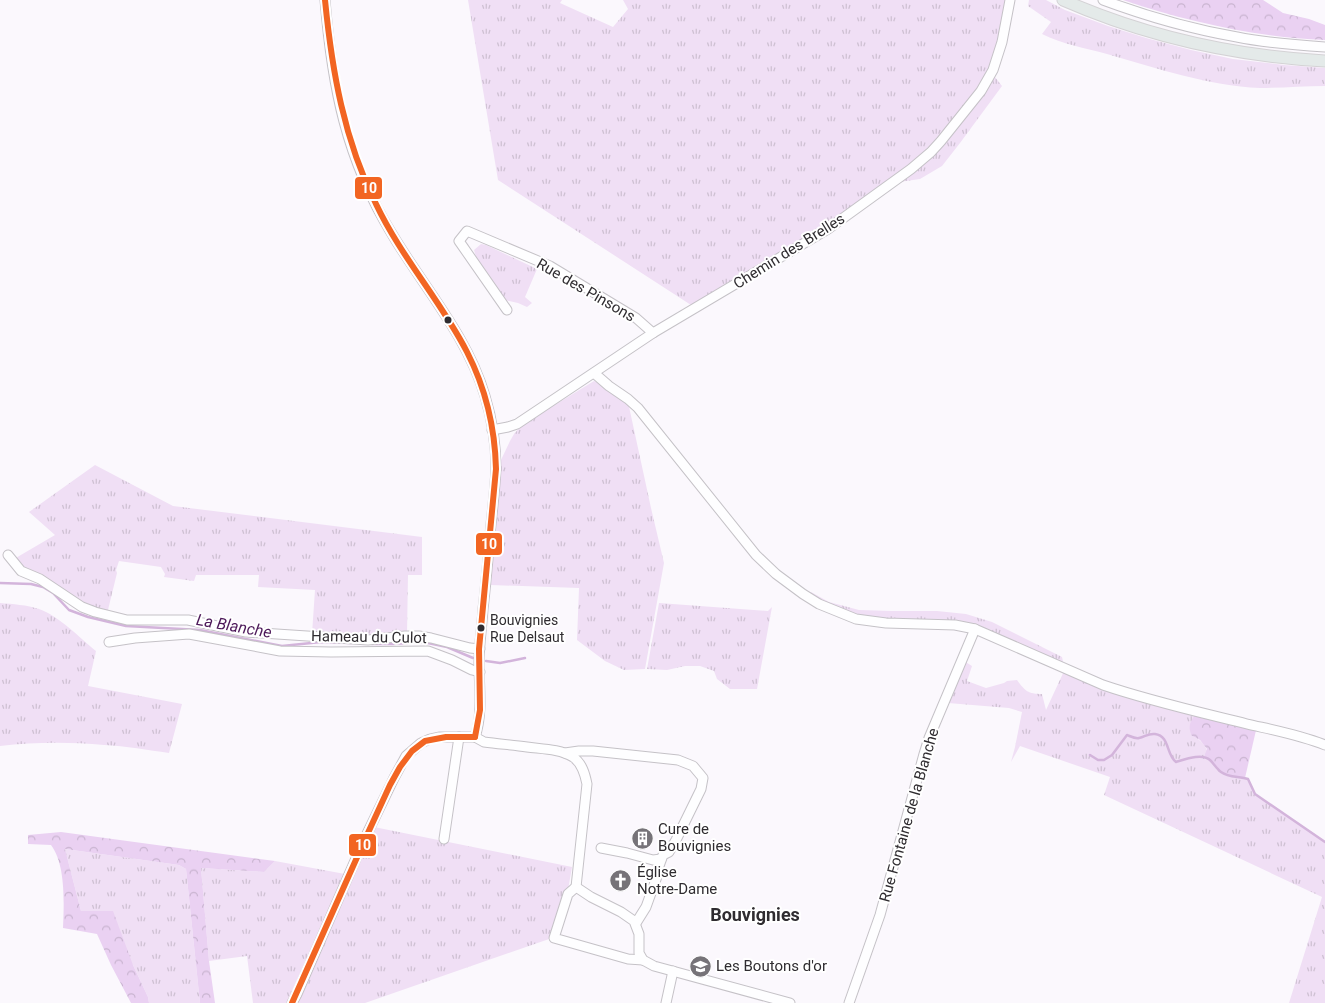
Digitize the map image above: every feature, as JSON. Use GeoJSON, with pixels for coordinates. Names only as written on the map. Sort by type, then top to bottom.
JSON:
{"type":"FeatureCollection","features":[{"type":"Feature","properties":{"kind":"main road"},"geometry":{"type":"LineString","coordinates":[[1063,0],[1107,18],[1203,45],[1275,57],[1325,61]]}},
{"type":"Feature","properties":{"kind":"street"},"geometry":{"type":"LineString","coordinates":[[325,0],[336,90],[357,166],[388,229],[474,364],[485,396],[492,430],[496,468],[480,661],[478,727],[475,737]]}},
{"type":"Feature","properties":{"kind":"street","name":"Chemin des Brelles"},"geometry":{"type":"LineString","coordinates":[[492,430],[517,424],[653,333],[828,229],[911,170],[930,152],[980,91],[993,70],[1002,42],[1010,0]]}},
{"type":"Feature","properties":{"kind":"street"},"geometry":{"type":"LineString","coordinates":[[1103,0],[1138,13],[1237,38],[1325,47]]}},
{"type":"Feature","properties":{"kind":"street","name":"Rue des Pinsons"},"geometry":{"type":"LineString","coordinates":[[507,310],[459,241],[467,231],[550,266],[636,318],[653,333]]}},
{"type":"Feature","properties":{"kind":"street"},"geometry":{"type":"LineString","coordinates":[[594,373],[638,408],[756,556],[803,594],[825,607],[856,619],[886,623],[955,625],[975,630],[1120,691],[1169,705],[1287,733],[1325,745]]}},
{"type":"Feature","properties":{"kind":"street","name":"Hameau du Culot"},"geometry":{"type":"LineString","coordinates":[[8,555],[21,571],[40,579],[82,607],[127,620],[188,620],[246,632],[273,635],[368,640],[419,636],[470,648],[480,661]]}},
{"type":"Feature","properties":{"kind":"street","name":"Rue Fontaine de la Blanche"},"geometry":{"type":"LineString","coordinates":[[849,1003],[880,915],[929,738],[975,630]]}},
{"type":"Feature","properties":{"kind":"street"},"geometry":{"type":"LineString","coordinates":[[109,642],[188,634],[280,651],[428,651],[472,670],[480,661]]}},
{"type":"Feature","properties":{"kind":"street"},"geometry":{"type":"LineString","coordinates":[[292,1003],[364,840],[406,756],[421,743],[439,737],[475,737],[484,742],[553,750],[564,753],[578,762],[587,784],[576,887],[568,894],[554,938],[628,959],[643,960],[654,966],[790,1003]]}},
{"type":"Feature","properties":{"kind":"street"},"geometry":{"type":"LineString","coordinates":[[444,839],[459,737]]}},
{"type":"Feature","properties":{"kind":"street"},"geometry":{"type":"LineString","coordinates":[[564,753],[593,751],[678,760],[693,766],[703,778],[701,789],[669,852],[663,855],[661,859],[659,871],[646,908],[636,923]]}},
{"type":"Feature","properties":{"kind":"street"},"geometry":{"type":"LineString","coordinates":[[601,848],[627,852],[653,860],[661,859]]}},
{"type":"Feature","properties":{"kind":"street"},"geometry":{"type":"LineString","coordinates":[[576,887],[621,912],[636,923],[639,934],[638,948],[643,960]]}},
{"type":"Feature","properties":{"kind":"street"},"geometry":{"type":"LineString","coordinates":[[666,1003],[673,971]]}},
{"type":"Feature","properties":{"kind":"green space"},"geometry":{"type":"Polygon","coordinates":[[[468,0],[562,0],[560,3],[613,27],[628,9],[623,0],[1005,0],[1002,42],[991,72],[1002,86],[942,166],[920,179],[892,183],[827,225],[691,305],[498,180],[468,0]]]}},
{"type":"Feature","properties":{"kind":"green space"},"geometry":{"type":"Polygon","coordinates":[[[1029,0],[1046,0],[1065,10],[1108,26],[1191,50],[1233,59],[1325,68],[1325,86],[1260,88],[1221,84],[1066,43],[1042,34],[1051,22],[1028,6],[1029,0]]]}},
{"type":"Feature","properties":{"kind":"green space"},"geometry":{"type":"Polygon","coordinates":[[[1123,0],[1263,0],[1283,13],[1325,25],[1325,40],[1273,36],[1222,27],[1197,22],[1123,0]]]}},
{"type":"Feature","properties":{"kind":"green space"},"geometry":{"type":"Polygon","coordinates":[[[481,244],[537,269],[525,297],[532,303],[527,307],[505,300],[476,257],[474,250],[481,244]]]}},
{"type":"Feature","properties":{"kind":"green space"},"geometry":{"type":"Polygon","coordinates":[[[594,381],[628,402],[664,563],[645,669],[624,670],[605,661],[577,640],[579,588],[491,585],[501,460],[510,441],[522,425],[594,381]]]}},
{"type":"Feature","properties":{"kind":"green space"},"geometry":{"type":"Polygon","coordinates":[[[95,465],[173,506],[422,537],[422,575],[408,575],[407,634],[374,637],[312,634],[315,590],[258,587],[259,575],[196,575],[194,581],[164,577],[165,574],[161,567],[119,561],[107,614],[94,610],[24,569],[14,559],[55,535],[29,512],[95,465]]]}},
{"type":"Feature","properties":{"kind":"green space"},"geometry":{"type":"Polygon","coordinates":[[[811,592],[829,602],[859,610],[937,611],[966,614],[992,622],[1062,657],[1064,666],[978,627],[871,618],[856,615],[809,595],[811,592]]]}},
{"type":"Feature","properties":{"kind":"green space"},"geometry":{"type":"Polygon","coordinates":[[[0,603],[15,604],[47,612],[62,622],[96,651],[88,686],[182,704],[169,753],[120,746],[78,743],[0,746],[0,603]]]}},
{"type":"Feature","properties":{"kind":"green space"},"geometry":{"type":"Polygon","coordinates":[[[659,603],[768,611],[772,607],[757,689],[730,689],[717,679],[714,671],[700,666],[685,666],[667,670],[647,669],[659,603]]]}},
{"type":"Feature","properties":{"kind":"green space"},"geometry":{"type":"Polygon","coordinates":[[[964,661],[972,666],[967,681],[986,688],[1007,681],[1017,680],[1027,691],[1042,694],[1046,710],[1065,669],[1200,713],[1192,736],[1199,740],[1206,748],[1215,767],[1226,775],[1248,779],[1255,794],[1325,842],[1325,1003],[1289,1003],[1322,897],[1104,795],[1110,777],[1020,746],[1011,762],[1022,712],[1009,708],[948,703],[964,661]]]}},
{"type":"Feature","properties":{"kind":"green space"},"geometry":{"type":"Polygon","coordinates":[[[1195,715],[1257,726],[1245,778],[1232,776],[1220,771],[1204,757],[1207,749],[1200,740],[1192,736],[1190,730],[1190,723],[1195,715]]]}},
{"type":"Feature","properties":{"kind":"green space"},"geometry":{"type":"Polygon","coordinates":[[[374,827],[572,867],[568,890],[552,938],[365,1003],[298,1003],[374,827]]]}},
{"type":"Feature","properties":{"kind":"green space"},"geometry":{"type":"Polygon","coordinates":[[[61,832],[275,861],[264,872],[201,868],[209,961],[215,1003],[200,1003],[186,869],[179,865],[65,849],[81,911],[113,911],[149,1003],[131,1003],[97,934],[63,928],[64,896],[62,874],[56,853],[51,845],[28,844],[28,835],[61,832]]]}},
{"type":"Feature","properties":{"kind":"green space"},"geometry":{"type":"Polygon","coordinates":[[[65,849],[179,865],[186,869],[200,1003],[149,1003],[133,965],[81,911],[65,849]]]}},
{"type":"Feature","properties":{"kind":"green space"},"geometry":{"type":"Polygon","coordinates":[[[275,861],[345,874],[297,985],[286,1003],[253,1003],[247,956],[209,961],[201,868],[264,872],[275,861]]]}},
{"type":"Feature","properties":{"kind":"waterway","name":"La Blanche"},"geometry":{"type":"LineString","coordinates":[[0,583],[31,584],[43,587],[53,593],[69,610],[88,617],[126,626],[200,630],[282,646],[321,642],[351,643]]}},
{"type":"Feature","properties":{"kind":"waterway","name":"La Blanche"},"geometry":{"type":"LineString","coordinates":[[372,644],[423,642],[447,647],[473,658]]}},
{"type":"Feature","properties":{"kind":"waterway","name":"La Blanche"},"geometry":{"type":"LineString","coordinates":[[486,661],[500,663],[525,658]]}},
{"type":"Feature","properties":{"kind":"waterway"},"geometry":{"type":"LineString","coordinates":[[1090,755],[1098,760],[1104,760],[1112,755],[1127,735],[1134,738],[1141,738],[1150,734],[1160,735],[1166,742],[1176,762],[1194,757],[1203,757],[1210,760],[1224,774],[1248,779],[1255,794],[1325,842]]}},
{"type":"Feature","properties":{"kind":"transit line","name":"10"},"geometry":{"type":"LineString","coordinates":[[325,0],[331,53],[341,105],[365,180],[397,242],[457,333],[474,366],[488,409],[494,439],[496,469],[479,649],[480,710],[475,737]]}},
{"type":"Feature","properties":{"kind":"transit line","name":"10"},"geometry":{"type":"LineString","coordinates":[[292,1003],[367,835],[400,767],[412,751],[425,741],[446,737],[475,737]]}},
{"type":"Feature","properties":{"kind":"place","name":"Bouvignies Rue Delsaut"},"geometry":{"type":"Point","coordinates":[481,628]}},
{"type":"Feature","properties":{"kind":"place","name":"Cure de Bouvignies"},"geometry":{"type":"Point","coordinates":[642,838]}},
{"type":"Feature","properties":{"kind":"place","name":"Église Notre-Dame"},"geometry":{"type":"Point","coordinates":[621,881]}},
{"type":"Feature","properties":{"kind":"place","name":"Les Boutons d'or"},"geometry":{"type":"Point","coordinates":[700,966]}},
{"type":"Feature","properties":{"kind":"district","name":"Bouvignies"},"geometry":{"type":"Point","coordinates":[755,914]}}]}
